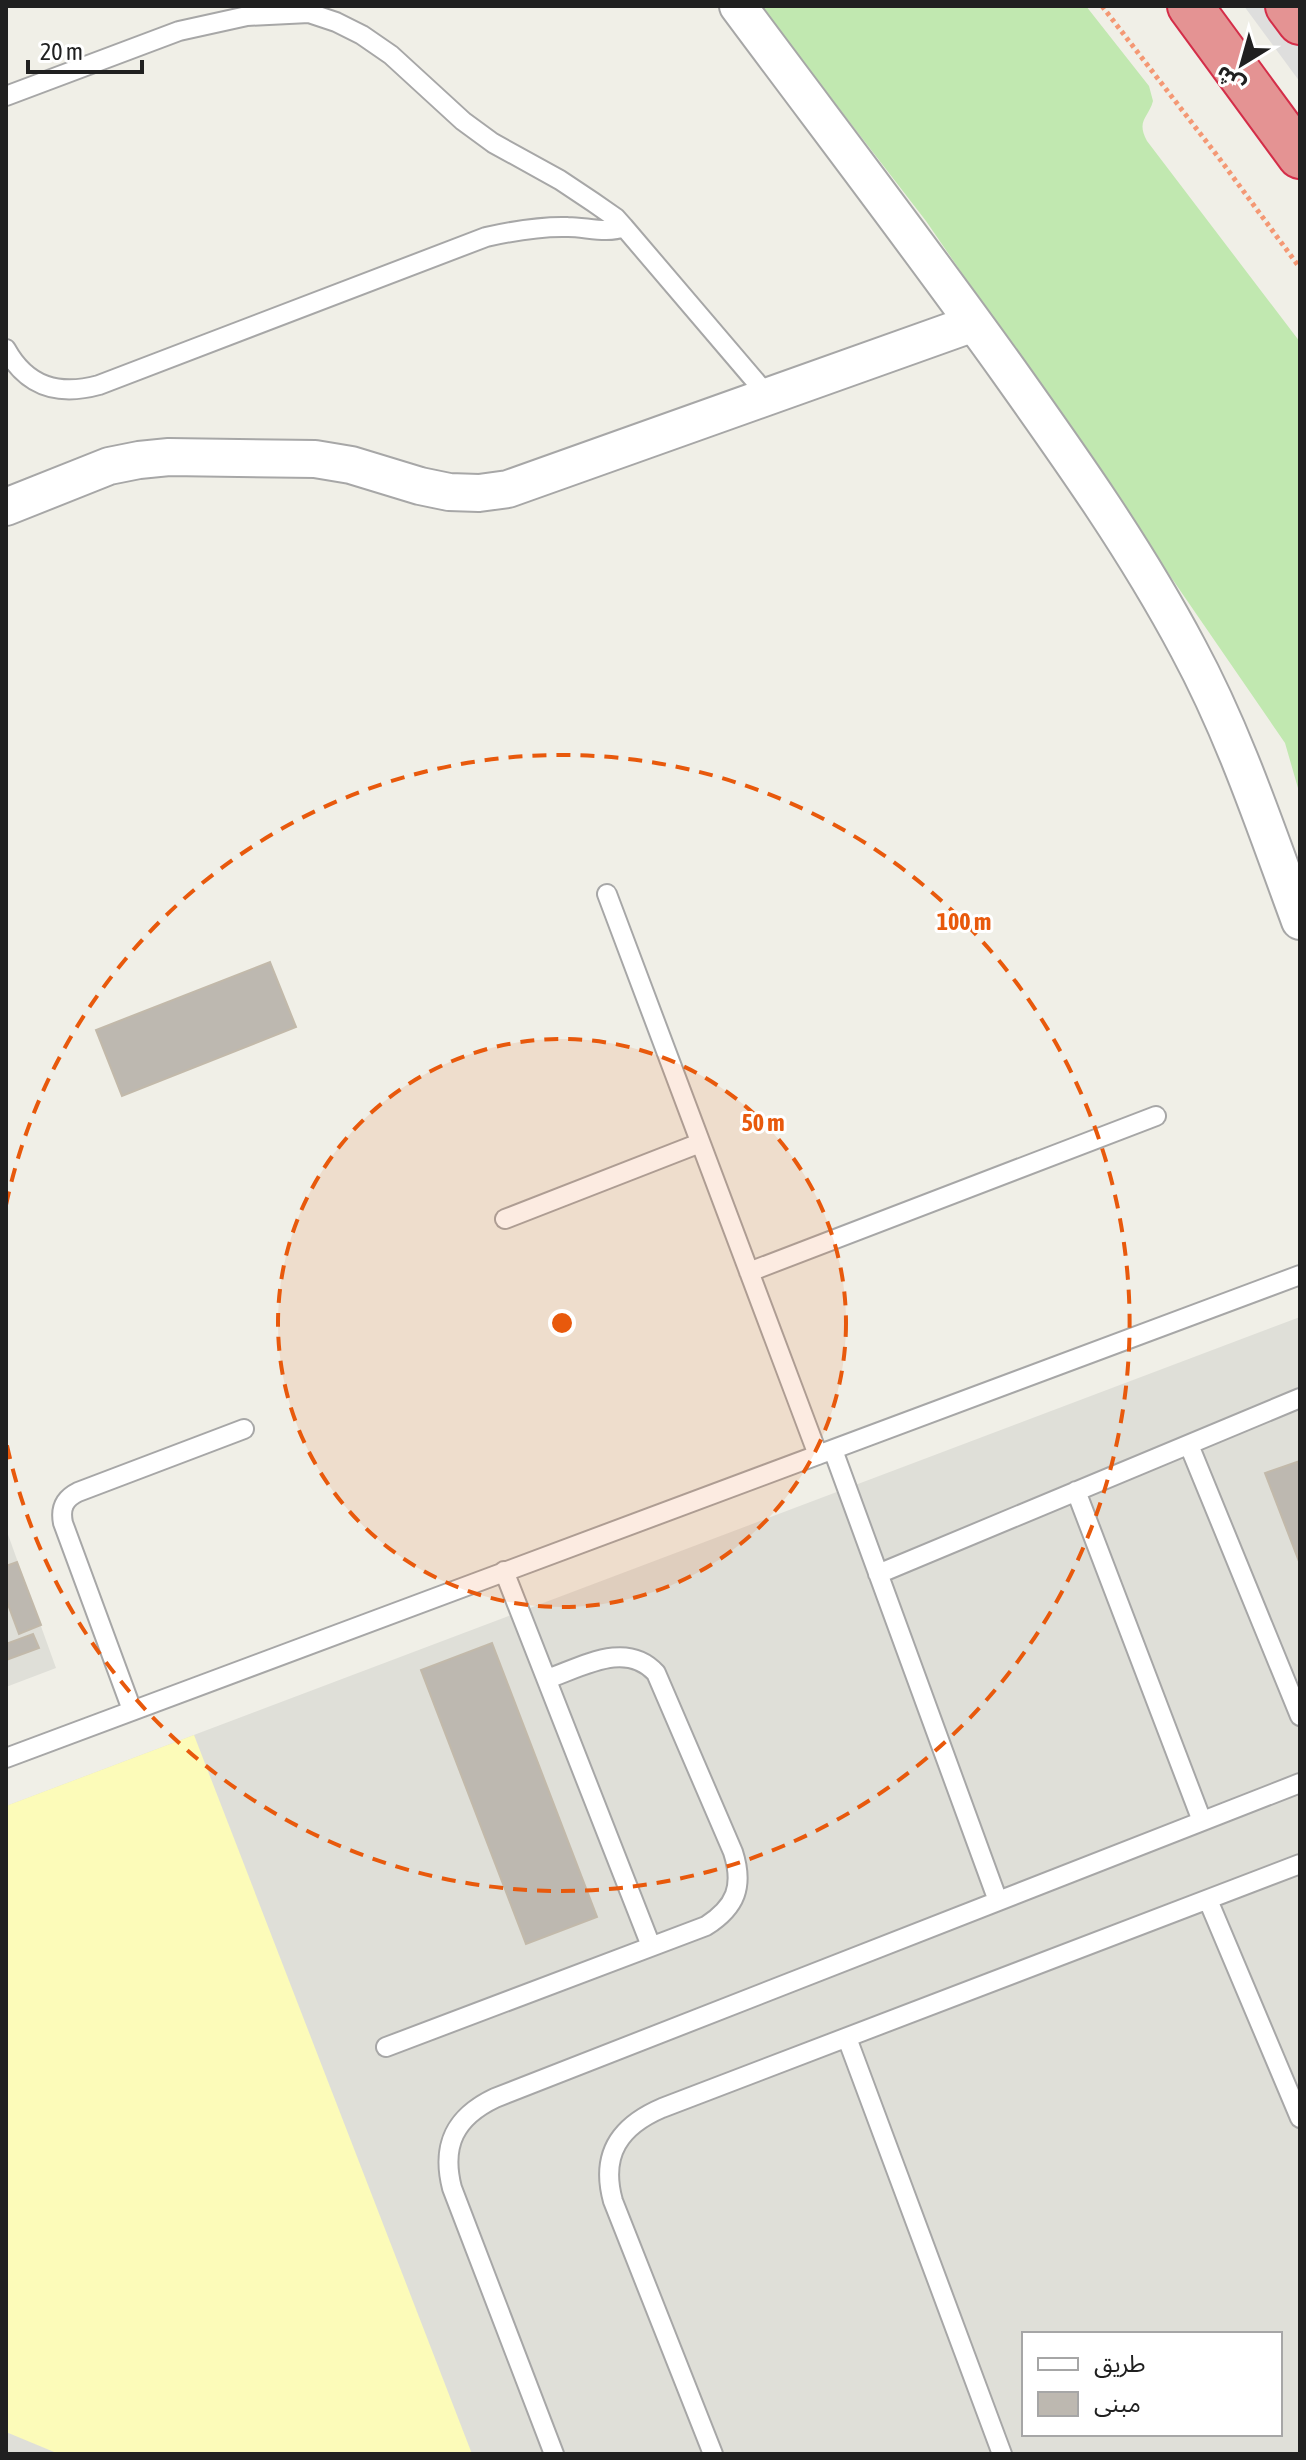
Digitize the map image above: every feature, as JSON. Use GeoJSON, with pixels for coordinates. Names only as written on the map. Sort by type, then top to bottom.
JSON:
{"type":"FeatureCollection","features":[{"type":"Feature","properties":{"kind":"highway"},"geometry":{"type":"LineString","coordinates":[[1190,6],[1300,156]]}},
{"type":"Feature","properties":{"kind":"highway"},"geometry":{"type":"LineString","coordinates":[[1288,6],[1300,22]]}},
{"type":"Feature","properties":{"kind":"street"},"geometry":{"type":"LineString","coordinates":[[738,6],[974,323],[1134,552],[1189,650],[1237,752],[1300,921]]}},
{"type":"Feature","properties":{"kind":"street"},"geometry":{"type":"LineString","coordinates":[[6,507],[109,466],[169,457],[315,459],[351,465],[449,492],[479,493],[508,489],[974,323]]}},
{"type":"Feature","properties":{"kind":"lane"},"geometry":{"type":"LineString","coordinates":[[6,96],[179,31],[212,22],[247,16],[309,13],[336,22],[391,55],[439,101],[483,135],[571,187],[616,218],[769,397]]}},
{"type":"Feature","properties":{"kind":"lane"},"geometry":{"type":"LineString","coordinates":[[6,349],[30,378],[64,391],[82,390],[486,237],[539,227],[612,230],[624,227]]}},
{"type":"Feature","properties":{"kind":"lane"},"geometry":{"type":"LineString","coordinates":[[607,894],[749,1272],[878,1574],[998,1901]]}},
{"type":"Feature","properties":{"kind":"lane"},"geometry":{"type":"LineString","coordinates":[[749,1272],[1156,1116]]}},
{"type":"Feature","properties":{"kind":"lane"},"geometry":{"type":"LineString","coordinates":[[505,1219],[700,1143]]}},
{"type":"Feature","properties":{"kind":"lane"},"geometry":{"type":"LineString","coordinates":[[6,1758],[1300,1275]]}},
{"type":"Feature","properties":{"kind":"lane"},"geometry":{"type":"LineString","coordinates":[[878,1574],[1300,1398]]}},
{"type":"Feature","properties":{"kind":"lane"},"geometry":{"type":"LineString","coordinates":[[132,1710],[63,1523],[63,1504],[78,1492],[244,1429]]}},
{"type":"Feature","properties":{"kind":"lane"},"geometry":{"type":"LineString","coordinates":[[1189,1445],[1300,1716]]}},
{"type":"Feature","properties":{"kind":"lane"},"geometry":{"type":"LineString","coordinates":[[1076,1491],[1202,1821]]}},
{"type":"Feature","properties":{"kind":"lane"},"geometry":{"type":"LineString","coordinates":[[504,1571],[651,1946]]}},
{"type":"Feature","properties":{"kind":"lane"},"geometry":{"type":"LineString","coordinates":[[386,2047],[706,1926],[721,1916],[732,1903],[738,1886],[738,1869],[733,1852],[661,1682],[649,1665],[620,1656],[547,1679]]}},
{"type":"Feature","properties":{"kind":"lane"},"geometry":{"type":"LineString","coordinates":[[554,2454],[447,2170],[448,2152],[454,2134],[465,2118],[495,2098],[1300,1783]]}},
{"type":"Feature","properties":{"kind":"lane"},"geometry":{"type":"LineString","coordinates":[[713,2454],[608,2184],[613,2150],[633,2123],[648,2114],[1300,1864]]}},
{"type":"Feature","properties":{"kind":"lane"},"geometry":{"type":"LineString","coordinates":[[1208,1900],[1300,2118]]}},
{"type":"Feature","properties":{"kind":"lane"},"geometry":{"type":"LineString","coordinates":[[847,2038],[1002,2454]]}},
{"type":"Feature","properties":{"kind":"path"},"geometry":{"type":"LineString","coordinates":[[1102,6],[1300,268]]}},
{"type":"Feature","properties":{"kind":"shaded area"},"geometry":{"type":"Polygon","coordinates":[[[1244,6],[1300,6],[1300,82],[1244,6]]]}},
{"type":"Feature","properties":{"kind":"shaded area"},"geometry":{"type":"Polygon","coordinates":[[[1300,1317],[1300,2454],[6,2454],[6,1806],[1300,1317]]]}},
{"type":"Feature","properties":{"kind":"shaded area"},"geometry":{"type":"Polygon","coordinates":[[[6,1529],[56,1668],[6,1687],[6,1529]]]}},
{"type":"Feature","properties":{"kind":"green space"},"geometry":{"type":"Polygon","coordinates":[[[760,6],[1086,6],[1149,86],[1153,101],[1143,124],[1147,141],[1300,342],[1300,795],[1285,743],[926,221],[760,6]]]}},
{"type":"Feature","properties":{"kind":"sand"},"geometry":{"type":"Polygon","coordinates":[[[194,1735],[472,2454],[59,2454],[6,2432],[6,1806],[194,1735]]]}},
{"type":"Feature","properties":{"kind":"building"},"geometry":{"type":"Polygon","coordinates":[[[270,962],[296,1027],[122,1096],[96,1030],[270,962]]]}},
{"type":"Feature","properties":{"kind":"building"},"geometry":{"type":"Polygon","coordinates":[[[1300,1461],[1300,1564],[1265,1473],[1300,1461]]]}},
{"type":"Feature","properties":{"kind":"building"},"geometry":{"type":"Polygon","coordinates":[[[17,1562],[41,1625],[19,1634],[6,1599],[6,1566],[17,1562]]]}},
{"type":"Feature","properties":{"kind":"building"},"geometry":{"type":"Polygon","coordinates":[[[33,1634],[39,1648],[6,1660],[6,1644],[33,1634]]]}},
{"type":"Feature","properties":{"kind":"building"},"geometry":{"type":"Polygon","coordinates":[[[492,1643],[597,1917],[526,1944],[421,1670],[492,1643]]]}}]}
